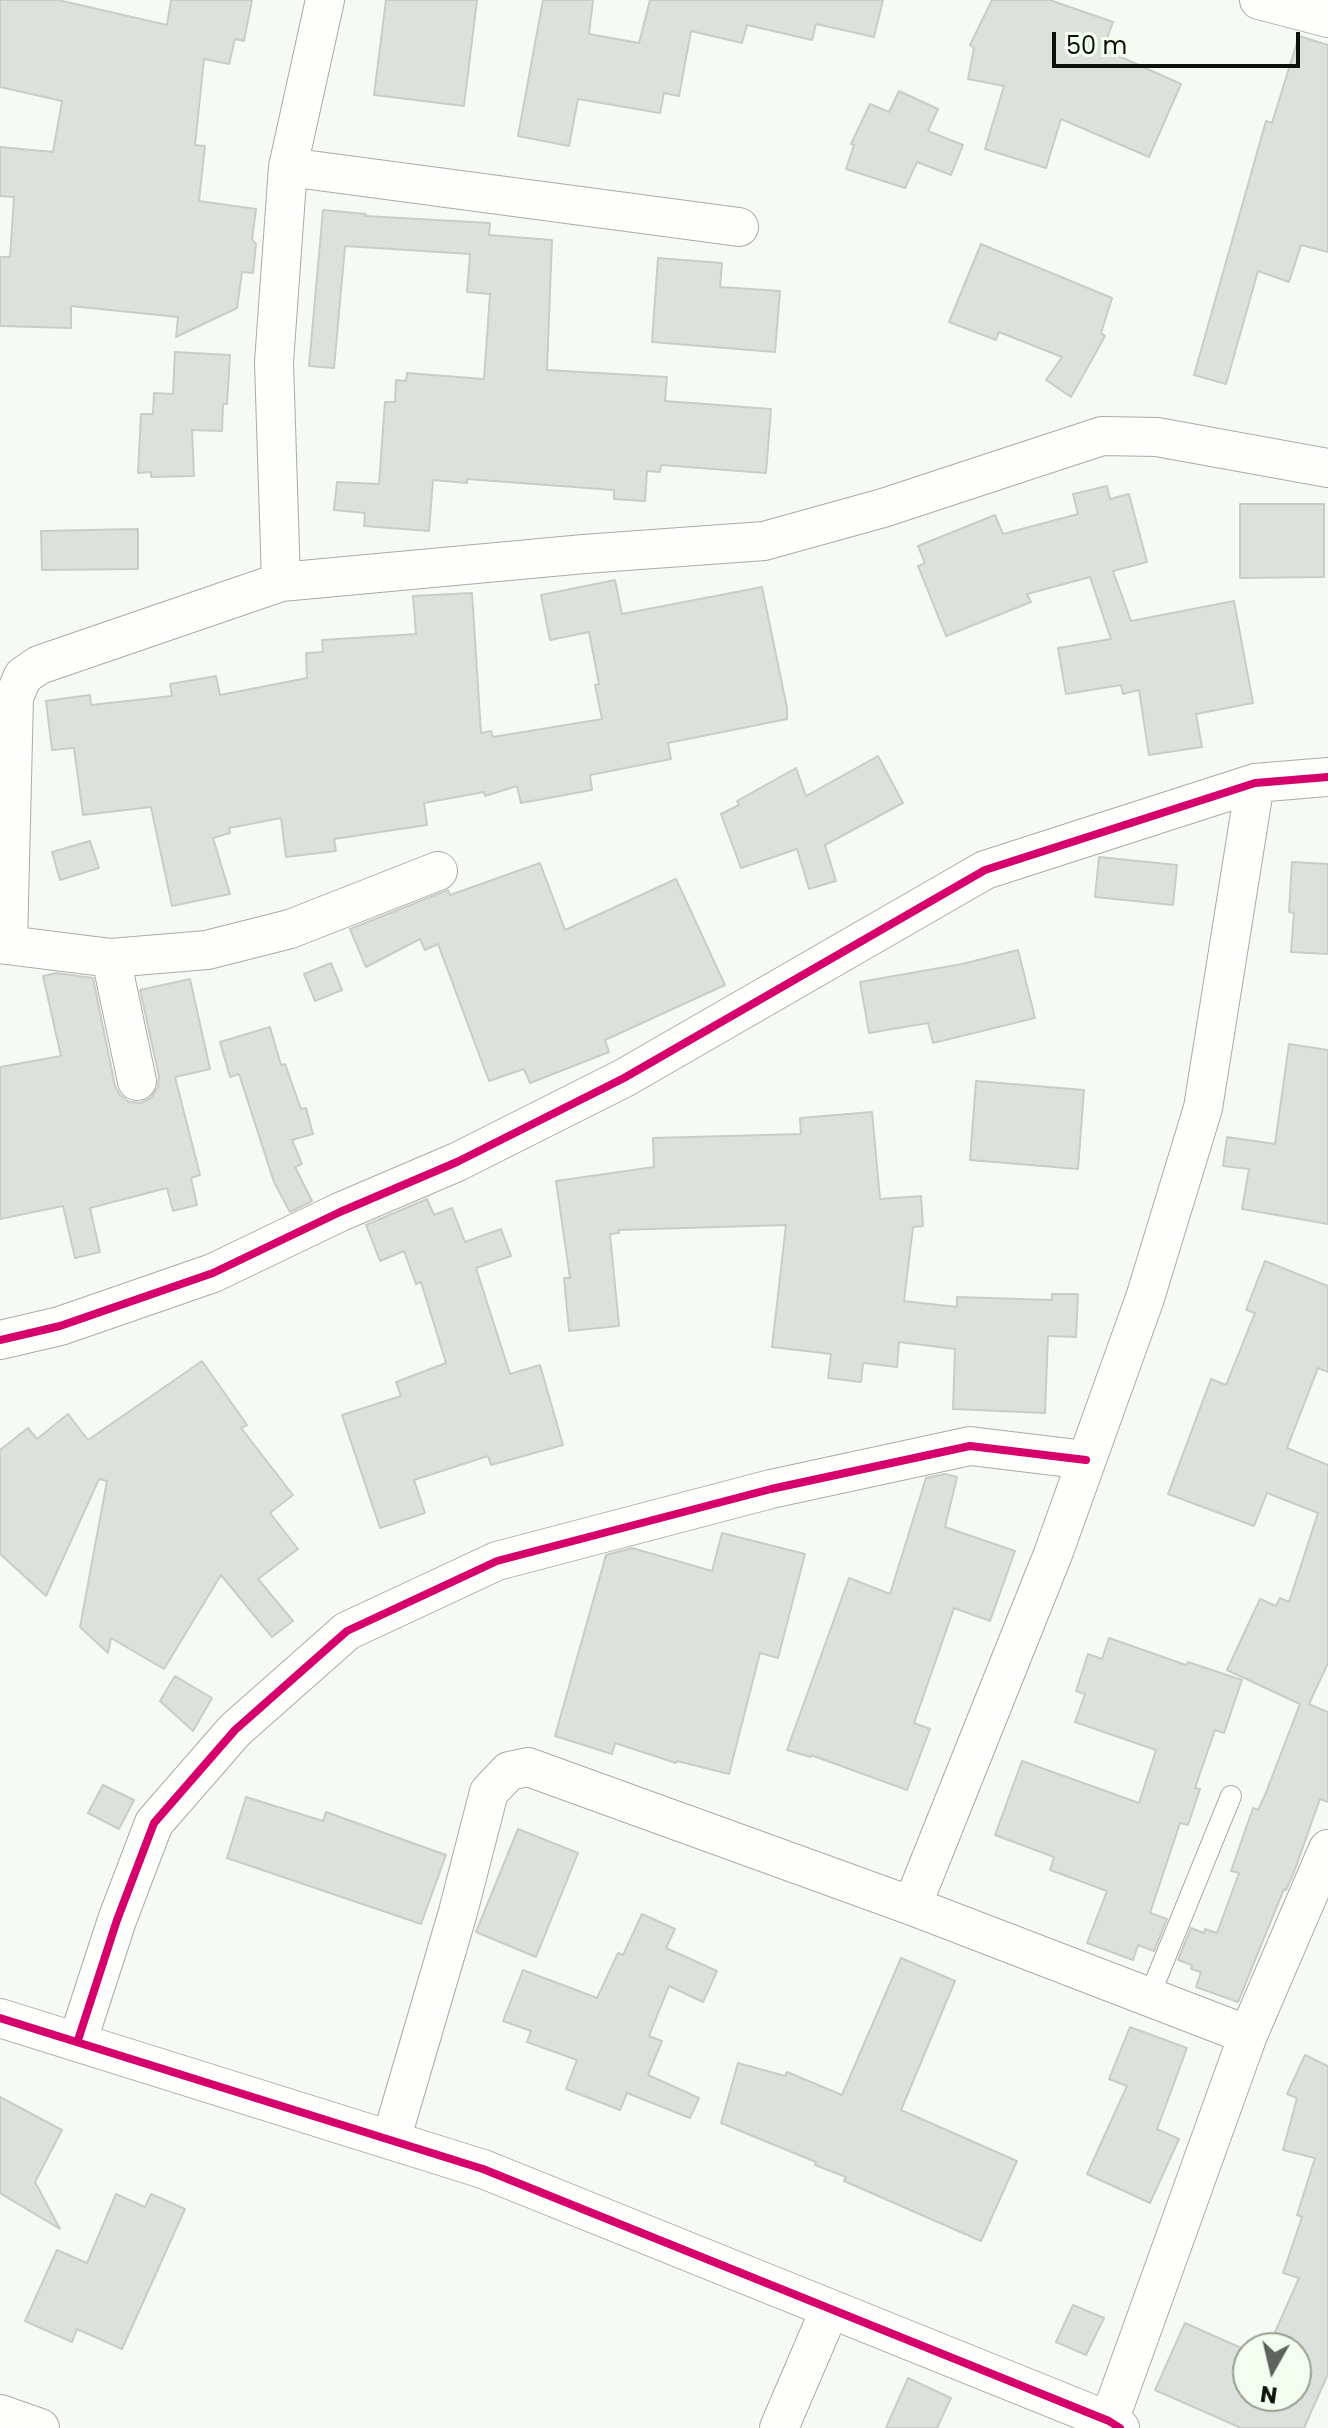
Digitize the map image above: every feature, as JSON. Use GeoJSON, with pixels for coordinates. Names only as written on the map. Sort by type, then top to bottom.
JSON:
{"type":"FeatureCollection","features":[{"type":"Feature","properties":{"kind":"street"},"geometry":{"type":"LineString","coordinates":[[281,582],[274,362],[288,167],[325,0]]}},
{"type":"Feature","properties":{"kind":"street"},"geometry":{"type":"LineString","coordinates":[[1259,0],[1328,18]]}},
{"type":"Feature","properties":{"kind":"street"},"geometry":{"type":"LineString","coordinates":[[288,167],[739,227]]}},
{"type":"Feature","properties":{"kind":"street"},"geometry":{"type":"LineString","coordinates":[[438,871],[290,929],[207,950],[111,958],[4,944],[14,697],[23,676],[39,665],[281,582],[764,541],[883,508],[1102,436],[1157,437],[1328,468]]}},
{"type":"Feature","properties":{"kind":"street"},"geometry":{"type":"LineString","coordinates":[[0,1340],[60,1326],[213,1273],[340,1212],[457,1162],[624,1078],[985,870],[1255,783],[1328,777]]}},
{"type":"Feature","properties":{"kind":"street"},"geometry":{"type":"LineString","coordinates":[[912,1906],[1053,1554],[1145,1298],[1203,1108],[1255,783]]}},
{"type":"Feature","properties":{"kind":"street"},"geometry":{"type":"LineString","coordinates":[[111,958],[137,1081]]}},
{"type":"Feature","properties":{"kind":"street"},"geometry":{"type":"LineString","coordinates":[[78,2040],[117,1920],[154,1823],[235,1730],[347,1631],[497,1561],[771,1489],[970,1446],[1086,1460]]}},
{"type":"Feature","properties":{"kind":"street"},"geometry":{"type":"LineString","coordinates":[[391,2140],[458,1912],[489,1792],[509,1771],[528,1767],[912,1906],[1248,2035]]}},
{"type":"Feature","properties":{"kind":"street"},"geometry":{"type":"LineString","coordinates":[[0,2018],[483,2169],[1114,2424],[1248,2035],[1328,1849]]}},
{"type":"Feature","properties":{"kind":"street"},"geometry":{"type":"LineString","coordinates":[[779,2428],[830,2309]]}},
{"type":"Feature","properties":{"kind":"street"},"geometry":{"type":"LineString","coordinates":[[0,2414],[40,2428]]}},
{"type":"Feature","properties":{"kind":"lane"},"geometry":{"type":"LineString","coordinates":[[1149,1997],[1231,1796]]}},
{"type":"Feature","properties":{"kind":"building"},"geometry":{"type":"Polygon","coordinates":[[[0,0],[58,0],[167,25],[171,0],[252,0],[244,41],[235,39],[229,64],[204,59],[195,145],[205,146],[199,201],[256,209],[252,239],[256,244],[253,273],[242,272],[237,308],[176,337],[178,317],[71,306],[71,328],[0,326],[0,257],[10,257],[14,197],[0,196],[0,147],[53,152],[62,101],[0,87],[0,0]]]}},
{"type":"Feature","properties":{"kind":"building"},"geometry":{"type":"Polygon","coordinates":[[[386,0],[477,0],[464,106],[374,95],[386,0]]]}},
{"type":"Feature","properties":{"kind":"building"},"geometry":{"type":"Polygon","coordinates":[[[543,0],[593,0],[589,34],[639,43],[650,0],[883,0],[874,37],[816,24],[812,40],[747,25],[742,43],[691,31],[679,96],[664,93],[660,113],[578,99],[569,146],[518,136],[543,0]]]}},
{"type":"Feature","properties":{"kind":"building"},"geometry":{"type":"Polygon","coordinates":[[[992,0],[1050,0],[1113,22],[1103,49],[1181,84],[1149,157],[1061,119],[1046,168],[985,149],[1004,86],[968,79],[974,48],[970,45],[992,0]]]}},
{"type":"Feature","properties":{"kind":"building"},"geometry":{"type":"Polygon","coordinates":[[[1299,36],[1328,45],[1328,252],[1301,245],[1289,282],[1258,271],[1226,384],[1194,375],[1266,121],[1272,123],[1299,36]]]}},
{"type":"Feature","properties":{"kind":"building"},"geometry":{"type":"Polygon","coordinates":[[[899,91],[938,109],[928,131],[963,145],[951,175],[917,162],[905,188],[846,169],[854,145],[851,144],[870,104],[889,112],[899,91]]]}},
{"type":"Feature","properties":{"kind":"building"},"geometry":{"type":"Polygon","coordinates":[[[323,210],[365,216],[490,223],[489,235],[552,240],[547,370],[667,377],[665,401],[771,409],[766,473],[661,465],[660,472],[647,471],[645,501],[614,499],[614,490],[467,479],[467,483],[433,480],[429,531],[364,526],[365,513],[334,510],[337,482],[379,484],[385,402],[395,402],[396,380],[406,381],[407,373],[484,379],[490,294],[467,292],[470,254],[345,246],[334,368],[309,366],[323,210]]]}},
{"type":"Feature","properties":{"kind":"building"},"geometry":{"type":"Polygon","coordinates":[[[981,244],[1112,298],[1101,333],[1105,336],[1071,397],[1046,380],[1062,357],[999,332],[996,340],[949,322],[981,244]]]}},
{"type":"Feature","properties":{"kind":"building"},"geometry":{"type":"Polygon","coordinates":[[[658,258],[722,263],[720,287],[780,291],[775,352],[652,342],[658,258]]]}},
{"type":"Feature","properties":{"kind":"building"},"geometry":{"type":"Polygon","coordinates":[[[175,352],[230,355],[222,431],[192,430],[194,476],[151,477],[151,472],[138,473],[141,414],[153,414],[154,393],[173,394],[175,352]]]}},
{"type":"Feature","properties":{"kind":"building"},"geometry":{"type":"Polygon","coordinates":[[[1107,486],[1110,499],[1129,494],[1147,562],[1113,571],[1131,621],[1234,601],[1253,703],[1196,714],[1202,747],[1149,755],[1139,690],[1123,694],[1121,685],[1066,694],[1058,648],[1111,639],[1090,577],[1027,594],[1031,602],[946,636],[918,566],[925,563],[918,546],[995,515],[1003,534],[1078,514],[1073,494],[1107,486]]]}},
{"type":"Feature","properties":{"kind":"building"},"geometry":{"type":"Polygon","coordinates":[[[1240,504],[1324,504],[1324,577],[1240,578],[1240,504]]]}},
{"type":"Feature","properties":{"kind":"building"},"geometry":{"type":"Polygon","coordinates":[[[138,529],[138,569],[42,570],[41,531],[138,529]]]}},
{"type":"Feature","properties":{"kind":"building"},"geometry":{"type":"Polygon","coordinates":[[[615,580],[622,614],[762,587],[787,719],[668,743],[671,759],[590,775],[592,790],[521,803],[517,786],[485,796],[484,792],[424,803],[427,825],[334,839],[336,851],[286,857],[281,818],[229,828],[230,833],[213,838],[230,894],[172,906],[151,807],[83,815],[74,748],[52,750],[46,701],[90,695],[91,705],[172,696],[170,684],[216,676],[220,695],[307,678],[306,653],[323,652],[322,640],[416,634],[413,596],[472,593],[481,733],[491,731],[493,737],[602,719],[589,632],[550,640],[541,595],[615,580]]]}},
{"type":"Feature","properties":{"kind":"building"},"geometry":{"type":"Polygon","coordinates":[[[878,756],[903,803],[825,845],[836,881],[809,889],[797,849],[741,868],[721,814],[739,805],[737,801],[796,768],[806,796],[878,756]]]}},
{"type":"Feature","properties":{"kind":"building"},"geometry":{"type":"Polygon","coordinates":[[[90,841],[99,868],[60,880],[52,852],[90,841]]]}},
{"type":"Feature","properties":{"kind":"building"},"geometry":{"type":"Polygon","coordinates":[[[1099,857],[1177,865],[1173,905],[1095,897],[1099,857]]]}},
{"type":"Feature","properties":{"kind":"building"},"geometry":{"type":"Polygon","coordinates":[[[1292,862],[1328,864],[1328,954],[1291,952],[1294,913],[1289,912],[1292,862]]]}},
{"type":"Feature","properties":{"kind":"building"},"geometry":{"type":"Polygon","coordinates":[[[540,863],[565,930],[676,879],[725,985],[605,1040],[609,1052],[530,1083],[524,1069],[489,1081],[438,944],[425,950],[420,939],[366,967],[350,929],[448,890],[450,895],[540,863]]]}},
{"type":"Feature","properties":{"kind":"building"},"geometry":{"type":"Polygon","coordinates":[[[1018,950],[1035,1018],[933,1043],[928,1023],[869,1033],[860,982],[962,964],[1018,950]]]}},
{"type":"Feature","properties":{"kind":"building"},"geometry":{"type":"Polygon","coordinates":[[[331,963],[342,990],[315,1001],[304,974],[331,963]]]}},
{"type":"Feature","properties":{"kind":"building"},"geometry":{"type":"Polygon","coordinates":[[[56,973],[93,978],[115,1086],[129,1102],[141,1103],[151,1098],[158,1087],[159,1076],[140,990],[190,979],[210,1069],[175,1077],[200,1175],[191,1178],[197,1205],[173,1211],[167,1188],[90,1208],[100,1252],[75,1258],[63,1206],[0,1219],[0,1067],[61,1056],[43,976],[56,973]]]}},
{"type":"Feature","properties":{"kind":"building"},"geometry":{"type":"Polygon","coordinates":[[[270,1027],[281,1065],[285,1064],[301,1109],[306,1108],[313,1134],[292,1140],[302,1164],[295,1167],[312,1201],[290,1212],[274,1182],[239,1074],[230,1077],[220,1042],[270,1027]]]}},
{"type":"Feature","properties":{"kind":"building"},"geometry":{"type":"Polygon","coordinates":[[[1289,1044],[1328,1050],[1328,1224],[1242,1209],[1249,1169],[1223,1166],[1227,1137],[1275,1144],[1289,1044]]]}},
{"type":"Feature","properties":{"kind":"building"},"geometry":{"type":"Polygon","coordinates":[[[976,1081],[1084,1090],[1078,1169],[970,1160],[976,1081]]]}},
{"type":"Feature","properties":{"kind":"building"},"geometry":{"type":"Polygon","coordinates":[[[872,1112],[880,1199],[921,1196],[923,1226],[913,1227],[904,1301],[957,1307],[957,1297],[1052,1300],[1052,1294],[1078,1294],[1076,1337],[1048,1336],[1045,1413],[953,1409],[955,1349],[899,1342],[897,1367],[863,1363],[861,1382],[828,1378],[831,1354],[772,1347],[786,1225],[618,1230],[619,1233],[610,1234],[619,1326],[569,1331],[564,1278],[570,1278],[556,1181],[654,1167],[653,1138],[801,1134],[800,1118],[872,1112]]]}},
{"type":"Feature","properties":{"kind":"building"},"geometry":{"type":"Polygon","coordinates":[[[427,1199],[434,1215],[452,1208],[465,1242],[501,1229],[511,1256],[476,1268],[510,1374],[540,1365],[563,1445],[491,1465],[488,1456],[414,1480],[425,1513],[380,1528],[342,1415],[401,1396],[396,1382],[446,1363],[421,1282],[416,1284],[404,1251],[380,1261],[366,1225],[427,1199]]]}},
{"type":"Feature","properties":{"kind":"building"},"geometry":{"type":"Polygon","coordinates":[[[1265,1261],[1328,1286],[1328,1372],[1318,1368],[1287,1448],[1328,1465],[1328,1663],[1309,1704],[1328,1712],[1328,1802],[1320,1799],[1294,1872],[1284,1889],[1238,2002],[1196,1987],[1201,1972],[1178,1960],[1191,1928],[1204,1933],[1205,1929],[1217,1933],[1239,1873],[1231,1871],[1253,1808],[1258,1810],[1265,1795],[1300,1704],[1227,1670],[1260,1599],[1276,1606],[1280,1598],[1289,1602],[1318,1513],[1267,1493],[1254,1526],[1168,1494],[1211,1379],[1226,1385],[1255,1313],[1246,1310],[1265,1261]]]}},
{"type":"Feature","properties":{"kind":"building"},"geometry":{"type":"Polygon","coordinates":[[[202,1361],[247,1425],[241,1428],[293,1495],[270,1513],[298,1549],[258,1579],[293,1621],[272,1637],[221,1575],[164,1669],[111,1638],[108,1653],[80,1627],[107,1481],[99,1479],[46,1596],[0,1554],[0,1450],[28,1428],[37,1439],[68,1414],[88,1440],[202,1361]]]}},
{"type":"Feature","properties":{"kind":"building"},"geometry":{"type":"Polygon","coordinates":[[[945,1474],[957,1477],[945,1527],[1015,1551],[990,1621],[954,1608],[914,1723],[930,1729],[907,1790],[811,1755],[787,1750],[849,1578],[890,1594],[926,1478],[945,1474]]]}},
{"type":"Feature","properties":{"kind":"building"},"geometry":{"type":"Polygon","coordinates":[[[722,1533],[805,1554],[778,1658],[760,1653],[729,1774],[676,1763],[615,1743],[612,1754],[555,1736],[606,1555],[632,1548],[712,1571],[722,1533]]]}},
{"type":"Feature","properties":{"kind":"building"},"geometry":{"type":"Polygon","coordinates":[[[1109,1638],[1186,1665],[1188,1662],[1242,1680],[1224,1733],[1215,1730],[1195,1788],[1200,1789],[1188,1825],[1180,1823],[1150,1913],[1167,1919],[1154,1951],[1138,1945],[1133,1960],[1087,1943],[1107,1891],[1050,1870],[1054,1857],[995,1835],[1022,1761],[1139,1803],[1156,1750],[1075,1722],[1085,1694],[1076,1691],[1088,1654],[1102,1659],[1109,1638]]]}},
{"type":"Feature","properties":{"kind":"building"},"geometry":{"type":"Polygon","coordinates":[[[175,1676],[212,1698],[193,1731],[160,1701],[175,1676]]]}},
{"type":"Feature","properties":{"kind":"building"},"geometry":{"type":"Polygon","coordinates":[[[103,1785],[134,1800],[119,1829],[88,1813],[103,1785]]]}},
{"type":"Feature","properties":{"kind":"building"},"geometry":{"type":"Polygon","coordinates":[[[246,1797],[323,1821],[326,1812],[446,1855],[421,1924],[227,1858],[246,1797]]]}},
{"type":"Feature","properties":{"kind":"building"},"geometry":{"type":"Polygon","coordinates":[[[518,1829],[578,1853],[536,1957],[476,1932],[518,1829]]]}},
{"type":"Feature","properties":{"kind":"building"},"geometry":{"type":"Polygon","coordinates":[[[642,1914],[675,1929],[666,1948],[717,1971],[703,2002],[669,1986],[649,2036],[662,2041],[648,2075],[699,2098],[690,2118],[627,2093],[620,2110],[566,2089],[577,2060],[527,2042],[531,2031],[503,2021],[523,1970],[597,1998],[618,1953],[623,1955],[642,1914]]]}},
{"type":"Feature","properties":{"kind":"building"},"geometry":{"type":"Polygon","coordinates":[[[901,1958],[955,1981],[901,2110],[1017,2161],[981,2241],[844,2181],[846,2177],[815,2165],[816,2162],[721,2123],[738,2063],[785,2076],[787,2072],[842,2095],[901,1958]]]}},
{"type":"Feature","properties":{"kind":"building"},"geometry":{"type":"Polygon","coordinates":[[[1130,2027],[1187,2048],[1157,2129],[1179,2139],[1150,2203],[1087,2174],[1127,2086],[1109,2079],[1130,2027]]]}},
{"type":"Feature","properties":{"kind":"building"},"geometry":{"type":"Polygon","coordinates":[[[1305,2055],[1328,2066],[1328,2374],[1312,2410],[1312,2332],[1275,2332],[1299,2278],[1283,2273],[1302,2217],[1297,2215],[1315,2158],[1283,2150],[1297,2098],[1287,2094],[1305,2055]]]}},
{"type":"Feature","properties":{"kind":"building"},"geometry":{"type":"Polygon","coordinates":[[[0,2097],[62,2130],[35,2182],[60,2229],[0,2193],[0,2097]]]}},
{"type":"Feature","properties":{"kind":"building"},"geometry":{"type":"Polygon","coordinates":[[[116,2194],[145,2207],[151,2194],[185,2209],[122,2349],[77,2329],[72,2342],[25,2321],[57,2250],[87,2263],[116,2194]]]}},
{"type":"Feature","properties":{"kind":"building"},"geometry":{"type":"Polygon","coordinates":[[[1073,2305],[1104,2318],[1086,2355],[1056,2342],[1073,2305]]]}},
{"type":"Feature","properties":{"kind":"building"},"geometry":{"type":"Polygon","coordinates":[[[1185,2323],[1232,2344],[1232,2412],[1311,2412],[1304,2428],[1241,2428],[1155,2390],[1185,2323]]]}},
{"type":"Feature","properties":{"kind":"building"},"geometry":{"type":"Polygon","coordinates":[[[908,2378],[951,2398],[937,2428],[886,2428],[908,2378]]]}},
{"type":"Feature","properties":{"kind":"cycle path"},"geometry":{"type":"LineString","coordinates":[[0,1340],[60,1326],[213,1273],[340,1212],[457,1162],[624,1078],[985,870],[1255,783],[1328,777]]}},
{"type":"Feature","properties":{"kind":"cycle path"},"geometry":{"type":"LineString","coordinates":[[78,2040],[117,1920],[154,1823],[235,1730],[347,1631],[497,1561],[771,1489],[970,1446],[1086,1460]]}},
{"type":"Feature","properties":{"kind":"cycle path"},"geometry":{"type":"LineString","coordinates":[[0,2018],[483,2169],[1120,2428]]}}]}
